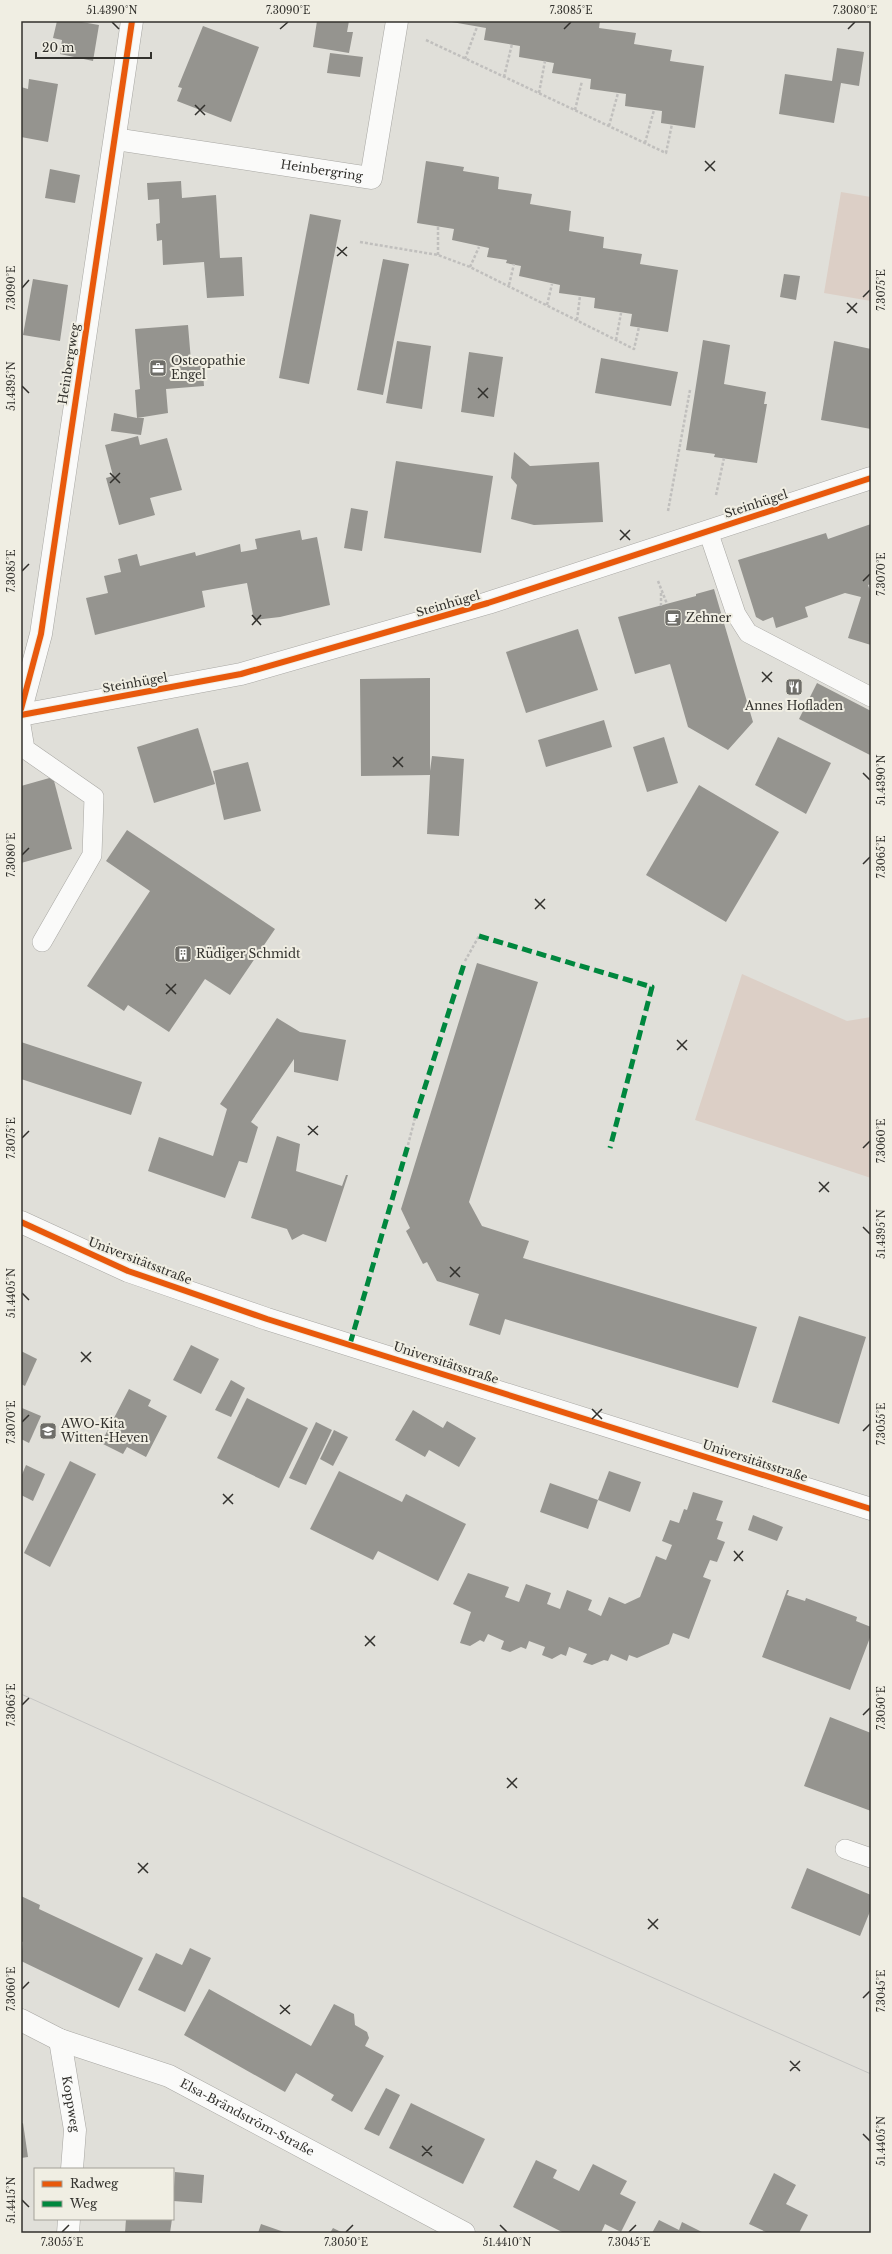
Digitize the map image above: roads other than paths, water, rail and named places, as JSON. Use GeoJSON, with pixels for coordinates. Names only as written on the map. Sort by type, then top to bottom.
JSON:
{"type":"FeatureCollection","features":[{"type":"Feature","properties":{"kind":"street","name":"Heinbergweg"},"geometry":{"type":"LineString","coordinates":[[21,708],[41,634],[72,411],[132,21]]}},
{"type":"Feature","properties":{"kind":"street","name":"Heinbergring"},"geometry":{"type":"LineString","coordinates":[[115,139],[371,178],[397,24]]}},
{"type":"Feature","properties":{"kind":"street","name":"Steinhügel"},"geometry":{"type":"LineString","coordinates":[[21,715],[241,674],[488,603],[871,478]]}},
{"type":"Feature","properties":{"kind":"street","name":"Universitätsstraße"},"geometry":{"type":"LineString","coordinates":[[21,1222],[128,1271],[267,1319],[871,1509]]}},
{"type":"Feature","properties":{"kind":"street","name":"Elsa-Brändström-Straße"},"geometry":{"type":"LineString","coordinates":[[21,2020],[60,2040],[168,2076],[464,2233]]}},
{"type":"Feature","properties":{"kind":"street","name":"Koppweg"},"geometry":{"type":"LineString","coordinates":[[60,2040],[75,2130],[72,2168]]}},
{"type":"Feature","properties":{"kind":"street"},"geometry":{"type":"LineString","coordinates":[[68,2233],[69,2220]]}},
{"type":"Feature","properties":{"kind":"lane"},"geometry":{"type":"LineString","coordinates":[[708,531],[736,614],[748,633],[871,697]]}},
{"type":"Feature","properties":{"kind":"lane"},"geometry":{"type":"LineString","coordinates":[[21,726],[25,749],[94,797],[92,855],[42,942]]}},
{"type":"Feature","properties":{"kind":"lane"},"geometry":{"type":"LineString","coordinates":[[845,1849],[871,1858]]}},
{"type":"Feature","properties":{"kind":"tram line"},"geometry":{"type":"LineString","coordinates":[[21,1694],[538,1927],[871,2074]]}},
{"type":"Feature","properties":{"kind":"place","name":"Osteopathie Engel"},"geometry":{"type":"Point","coordinates":[158,368]}},
{"type":"Feature","properties":{"kind":"place","name":"Zehner"},"geometry":{"type":"Point","coordinates":[673,618]}},
{"type":"Feature","properties":{"kind":"place","name":"Annes Hofladen"},"geometry":{"type":"Point","coordinates":[794,687]}},
{"type":"Feature","properties":{"kind":"place","name":"Rüdiger Schmidt"},"geometry":{"type":"Point","coordinates":[183,954]}},
{"type":"Feature","properties":{"kind":"place","name":"AWO-Kita Witten-Heven"},"geometry":{"type":"Point","coordinates":[48,1431]}}]}
